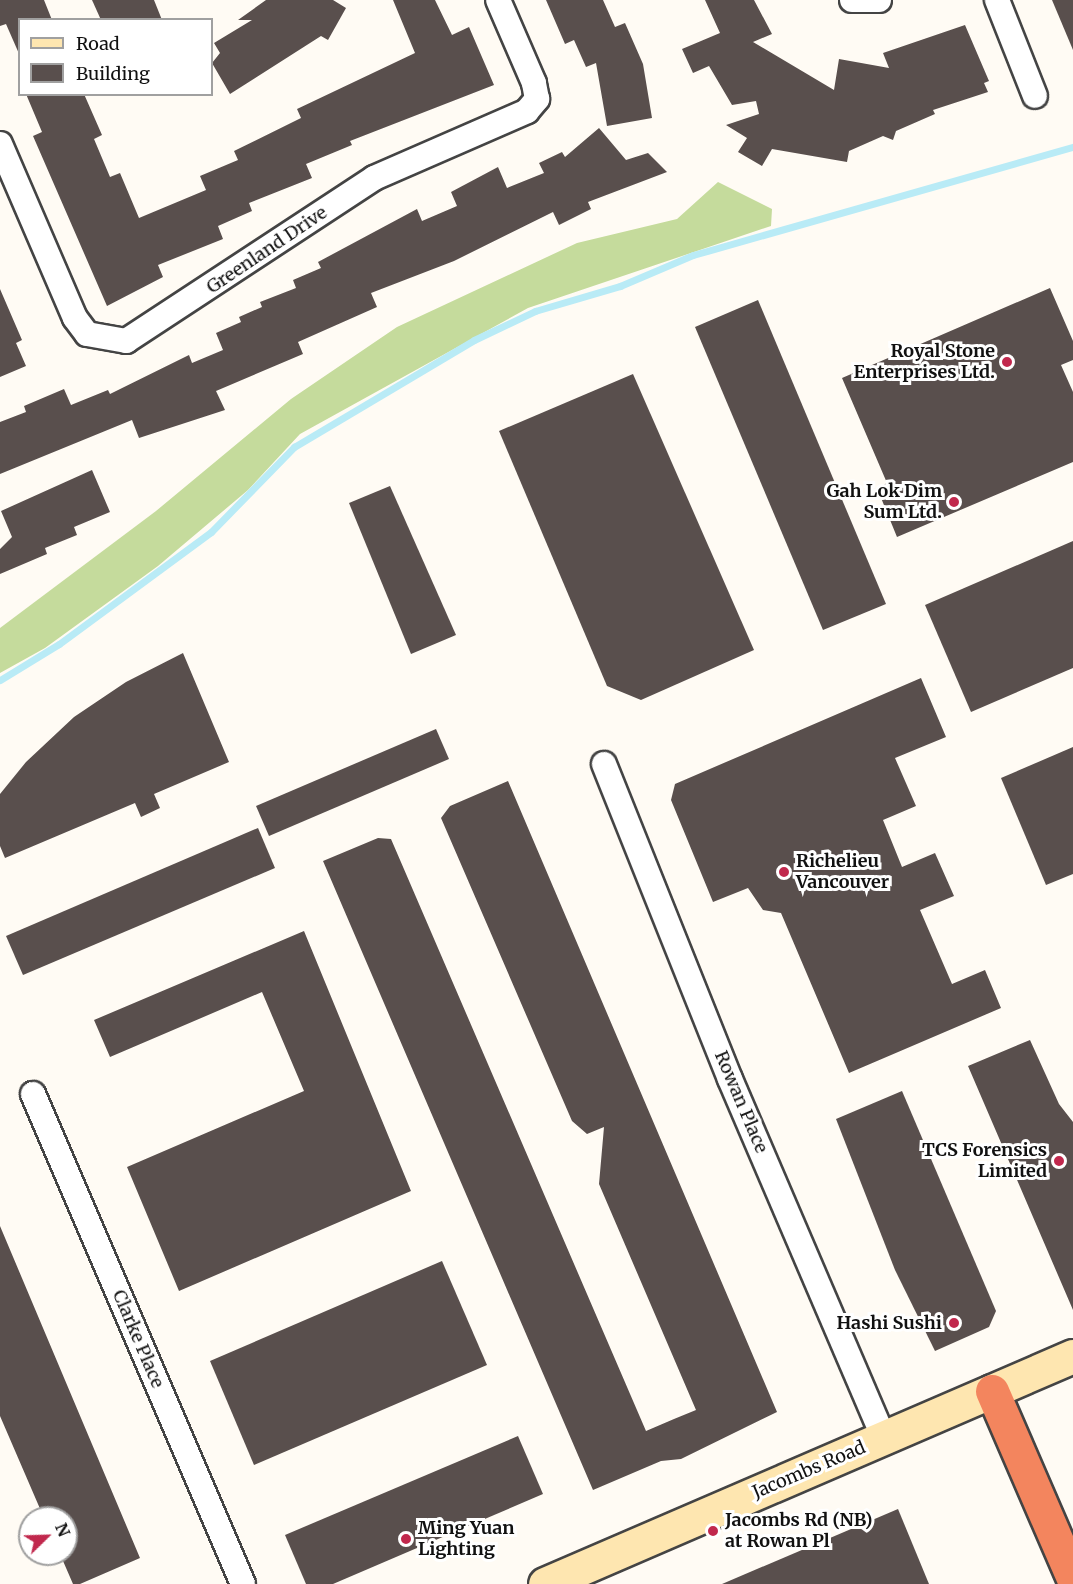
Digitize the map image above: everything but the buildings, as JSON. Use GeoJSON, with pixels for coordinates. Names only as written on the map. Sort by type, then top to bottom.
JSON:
{"type":"FeatureCollection","features":[{"type":"Feature","properties":{"kind":"highway"},"geometry":{"type":"LineString","coordinates":[[992,1391],[1073,1578]]}},
{"type":"Feature","properties":{"kind":"street","name":"Greenland Drive"},"geometry":{"type":"LineString","coordinates":[[0,144],[75,318],[87,334],[126,341],[374,178],[527,111],[537,99],[534,83],[498,0]]}},
{"type":"Feature","properties":{"kind":"street"},"geometry":{"type":"LineString","coordinates":[[852,0],[879,0]]}},
{"type":"Feature","properties":{"kind":"street"},"geometry":{"type":"LineString","coordinates":[[997,0],[1035,96]]}},
{"type":"Feature","properties":{"kind":"street","name":"Rowan Place"},"geometry":{"type":"LineString","coordinates":[[604,764],[730,1079],[884,1438]]}},
{"type":"Feature","properties":{"kind":"street","name":"Clarke Place"},"geometry":{"type":"LineString","coordinates":[[33,1094],[243,1584]]}},
{"type":"Feature","properties":{"kind":"street","name":"Jacombs Road"},"geometry":{"type":"LineString","coordinates":[[545,1584],[1073,1356]]}},
{"type":"Feature","properties":{"kind":"green space"},"geometry":{"type":"Polygon","coordinates":[[[718,182],[772,209],[771,226],[528,308],[300,434],[248,490],[158,566],[45,648],[0,673],[0,628],[156,511],[291,399],[397,327],[577,243],[677,219],[718,182]]]}},
{"type":"Feature","properties":{"kind":"waterway"},"geometry":{"type":"LineString","coordinates":[[0,680],[59,644],[211,532],[294,447],[474,340],[535,311],[620,286],[693,255],[1073,147]]}},
{"type":"Feature","properties":{"kind":"place","name":"Royal Stone Enterprises Ltd."},"geometry":{"type":"Point","coordinates":[1007,362]}},
{"type":"Feature","properties":{"kind":"place","name":"Gah Lok Dim Sum Ltd."},"geometry":{"type":"Point","coordinates":[954,502]}},
{"type":"Feature","properties":{"kind":"place","name":"Richelieu Vancouver"},"geometry":{"type":"Point","coordinates":[784,872]}},
{"type":"Feature","properties":{"kind":"place","name":"TCS Forensics Limited"},"geometry":{"type":"Point","coordinates":[1059,1161]}},
{"type":"Feature","properties":{"kind":"place","name":"Hashi Sushi"},"geometry":{"type":"Point","coordinates":[954,1323]}},
{"type":"Feature","properties":{"kind":"place","name":"Jacombs Rd (NB) at Rowan Pl"},"geometry":{"type":"Point","coordinates":[713,1531]}},
{"type":"Feature","properties":{"kind":"place","name":"Ming Yuan Lighting"},"geometry":{"type":"Point","coordinates":[406,1539]}}]}
